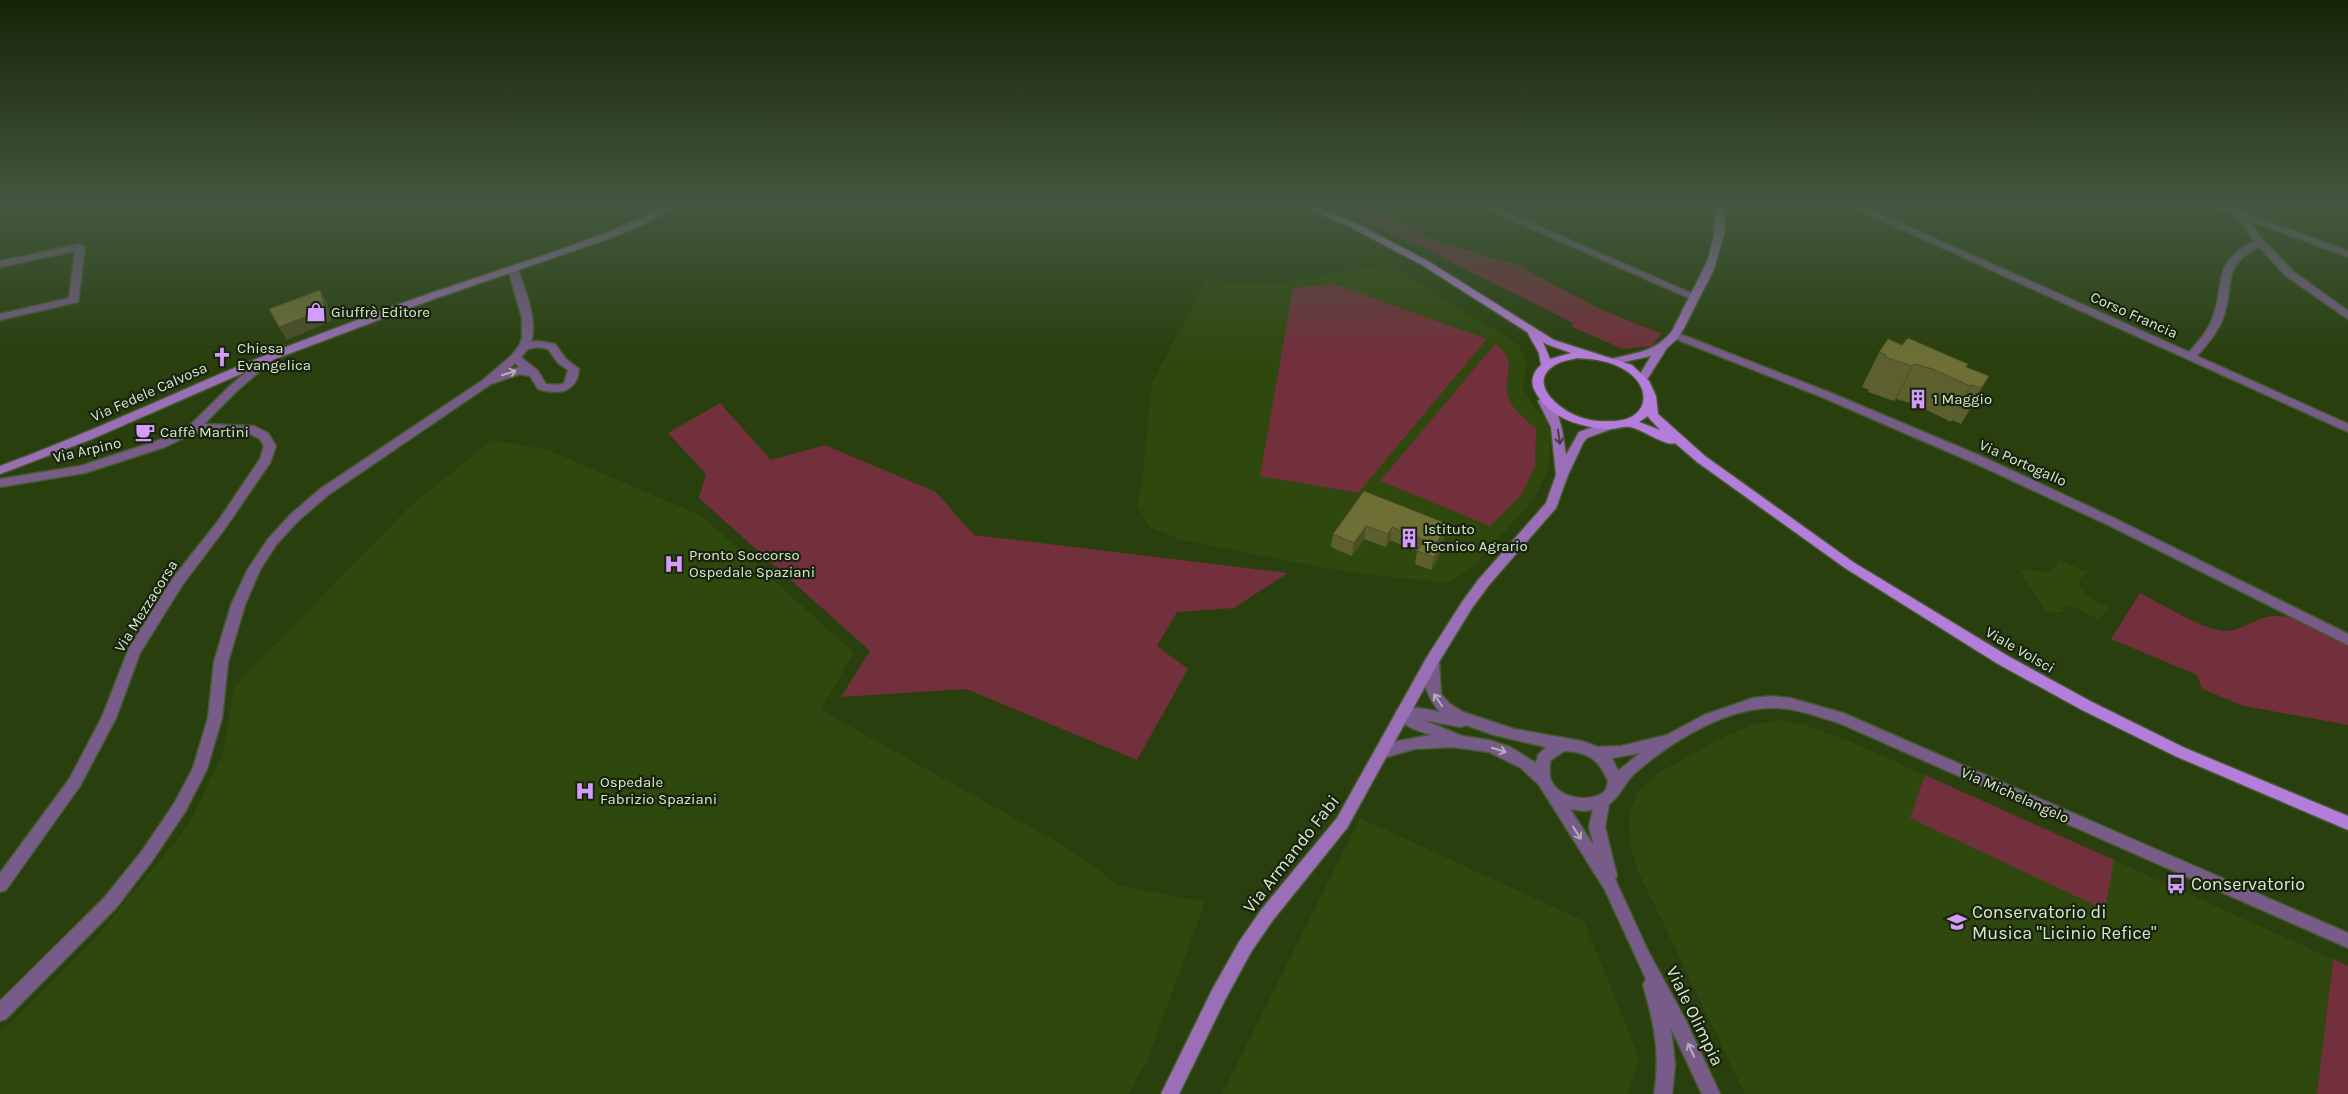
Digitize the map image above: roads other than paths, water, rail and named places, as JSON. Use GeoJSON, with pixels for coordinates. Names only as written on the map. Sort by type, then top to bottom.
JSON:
{"type":"FeatureCollection","features":[{"type":"Feature","properties":{"kind":"main road","name":"Viale Volsci"},"geometry":{"type":"LineString","coordinates":[[1408,256],[1486,300],[1529,329],[1565,348],[1615,361],[1626,366],[1642,379],[1650,396],[1653,415],[1665,428],[1701,458],[1849,565],[2003,660],[2087,706],[2180,752],[2348,823]]}},
{"type":"Feature","properties":{"kind":"main road"},"geometry":{"type":"LineString","coordinates":[[1529,329],[1544,353],[1546,365],[1540,373],[1537,382],[1544,401]]}},
{"type":"Feature","properties":{"kind":"main road","name":"Viale Volsci"},"geometry":{"type":"LineString","coordinates":[[1546,365],[1565,357],[1590,356]]}},
{"type":"Feature","properties":{"kind":"main road","name":"Viale Volsci"},"geometry":{"type":"LineString","coordinates":[[1544,401],[1561,414],[1572,419],[1597,425],[1610,425],[1628,422],[1645,412],[1650,396]]}},
{"type":"Feature","properties":{"kind":"main road","name":"Viale Volsci"},"geometry":{"type":"LineString","coordinates":[[1628,422],[1650,429],[1701,458]]}},
{"type":"Feature","properties":{"kind":"street"},"geometry":{"type":"LineString","coordinates":[[0,264],[37,256]]}},
{"type":"Feature","properties":{"kind":"street"},"geometry":{"type":"LineString","coordinates":[[0,317],[74,300],[79,256]]}},
{"type":"Feature","properties":{"kind":"street","name":"Via Fedele Calvosa"},"geometry":{"type":"LineString","coordinates":[[0,470],[48,453],[268,358],[404,306],[547,256]]}},
{"type":"Feature","properties":{"kind":"street"},"geometry":{"type":"LineString","coordinates":[[1599,256],[1695,298]]}},
{"type":"Feature","properties":{"kind":"street"},"geometry":{"type":"LineString","coordinates":[[1615,361],[1630,359],[1662,346],[1675,335],[1712,266],[1715,256]]}},
{"type":"Feature","properties":{"kind":"street","name":"Corso Francia"},"geometry":{"type":"LineString","coordinates":[[1967,256],[2348,428]]}},
{"type":"Feature","properties":{"kind":"street"},"geometry":{"type":"LineString","coordinates":[[2191,356],[2212,334],[2219,316],[2225,270],[2239,256]]}},
{"type":"Feature","properties":{"kind":"street"},"geometry":{"type":"LineString","coordinates":[[2273,256],[2290,274],[2348,316]]}},
{"type":"Feature","properties":{"kind":"street"},"geometry":{"type":"LineString","coordinates":[[0,1013],[110,903],[147,856],[180,807],[200,769],[215,718],[221,662],[238,604],[254,570],[272,542],[294,518],[324,492],[487,382],[515,358],[524,347],[529,337],[528,321],[513,268]]}},
{"type":"Feature","properties":{"kind":"street"},"geometry":{"type":"LineString","coordinates":[[515,358],[534,373],[542,387],[558,390],[570,384],[574,369],[562,361],[528,321]]}},
{"type":"Feature","properties":{"kind":"street","name":"Via Portogallo"},"geometry":{"type":"LineString","coordinates":[[1675,335],[1810,388],[1940,443],[2085,509],[2348,640]]}},
{"type":"Feature","properties":{"kind":"street"},"geometry":{"type":"LineString","coordinates":[[524,347],[538,344],[551,346]]}},
{"type":"Feature","properties":{"kind":"street"},"geometry":{"type":"LineString","coordinates":[[1642,379],[1662,346]]}},
{"type":"Feature","properties":{"kind":"street","name":"Via Arpino"},"geometry":{"type":"LineString","coordinates":[[0,483],[98,465],[161,444],[194,428],[234,387],[268,358]]}},
{"type":"Feature","properties":{"kind":"street"},"geometry":{"type":"LineString","coordinates":[[487,382],[519,370],[534,373]]}},
{"type":"Feature","properties":{"kind":"street"},"geometry":{"type":"LineString","coordinates":[[1544,401],[1557,427],[1562,475]]}},
{"type":"Feature","properties":{"kind":"street","name":"Via Armando Fabi"},"geometry":{"type":"LineString","coordinates":[[1170,1094],[1219,994],[1245,947],[1272,908],[1342,823],[1432,661],[1467,605],[1552,505],[1562,475],[1578,441],[1583,435],[1610,425]]}},
{"type":"Feature","properties":{"kind":"street","name":"Via Mezzacorsa"},"geometry":{"type":"LineString","coordinates":[[0,885],[74,782],[109,718],[134,652],[178,581],[222,524],[266,460],[270,446],[264,436],[250,429],[194,428]]}},
{"type":"Feature","properties":{"kind":"street"},"geometry":{"type":"LineString","coordinates":[[1432,661],[1435,697],[1445,709],[1475,724]]}},
{"type":"Feature","properties":{"kind":"street","name":"Via Michelangelo"},"geometry":{"type":"LineString","coordinates":[[1614,785],[1636,764],[1677,736],[1724,712],[1748,704],[1771,702],[1821,712],[1850,722],[2348,941]]}},
{"type":"Feature","properties":{"kind":"street"},"geometry":{"type":"LineString","coordinates":[[1402,714],[1420,714],[1475,724],[1564,746],[1586,748],[1597,753],[1611,768],[1614,785],[1608,798],[1602,802],[1582,806],[1570,803],[1548,788],[1542,776],[1543,759],[1555,748],[1564,746]]}},
{"type":"Feature","properties":{"kind":"street"},"geometry":{"type":"LineString","coordinates":[[1402,714],[1421,726],[1472,743]]}},
{"type":"Feature","properties":{"kind":"street","name":"Via Michelangelo"},"geometry":{"type":"LineString","coordinates":[[1597,753],[1630,750],[1677,736]]}},
{"type":"Feature","properties":{"kind":"street","name":"Viale Olimpia"},"geometry":{"type":"LineString","coordinates":[[1383,752],[1398,745],[1414,742],[1472,743],[1498,749],[1521,759],[1531,767],[1548,788],[1611,886],[1642,956],[1680,1027],[1711,1094]]}},
{"type":"Feature","properties":{"kind":"street","name":"Viale Olimpia"},"geometry":{"type":"LineString","coordinates":[[1602,802],[1597,827],[1611,886]]}},
{"type":"Feature","properties":{"kind":"street","name":"Viale Olimpia"},"geometry":{"type":"LineString","coordinates":[[1642,956],[1665,1030],[1667,1066],[1663,1094]]}},
{"type":"Feature","properties":{"kind":"place","name":"Giuffrè Editore"},"geometry":{"type":"Point","coordinates":[316,312]}},
{"type":"Feature","properties":{"kind":"place","name":"Chiesa Evangelica"},"geometry":{"type":"Point","coordinates":[222,357]}},
{"type":"Feature","properties":{"kind":"place","name":"1 Maggio"},"geometry":{"type":"Point","coordinates":[1918,399]}},
{"type":"Feature","properties":{"kind":"place","name":"Caffè Martini"},"geometry":{"type":"Point","coordinates":[145,432]}},
{"type":"Feature","properties":{"kind":"place","name":"Istituto Tecnico Agrario"},"geometry":{"type":"Point","coordinates":[1409,538]}},
{"type":"Feature","properties":{"kind":"place","name":"Pronto Soccorso Ospedale Spaziani"},"geometry":{"type":"Point","coordinates":[674,564]}},
{"type":"Feature","properties":{"kind":"place","name":"Ospedale Fabrizio Spaziani"},"geometry":{"type":"Point","coordinates":[585,791]}},
{"type":"Feature","properties":{"kind":"place","name":"Conservatorio"},"geometry":{"type":"Point","coordinates":[2176,884]}},
{"type":"Feature","properties":{"kind":"place","name":"Conservatorio di Musica \"Licinio Refice\""},"geometry":{"type":"Point","coordinates":[1957,922]}}]}
